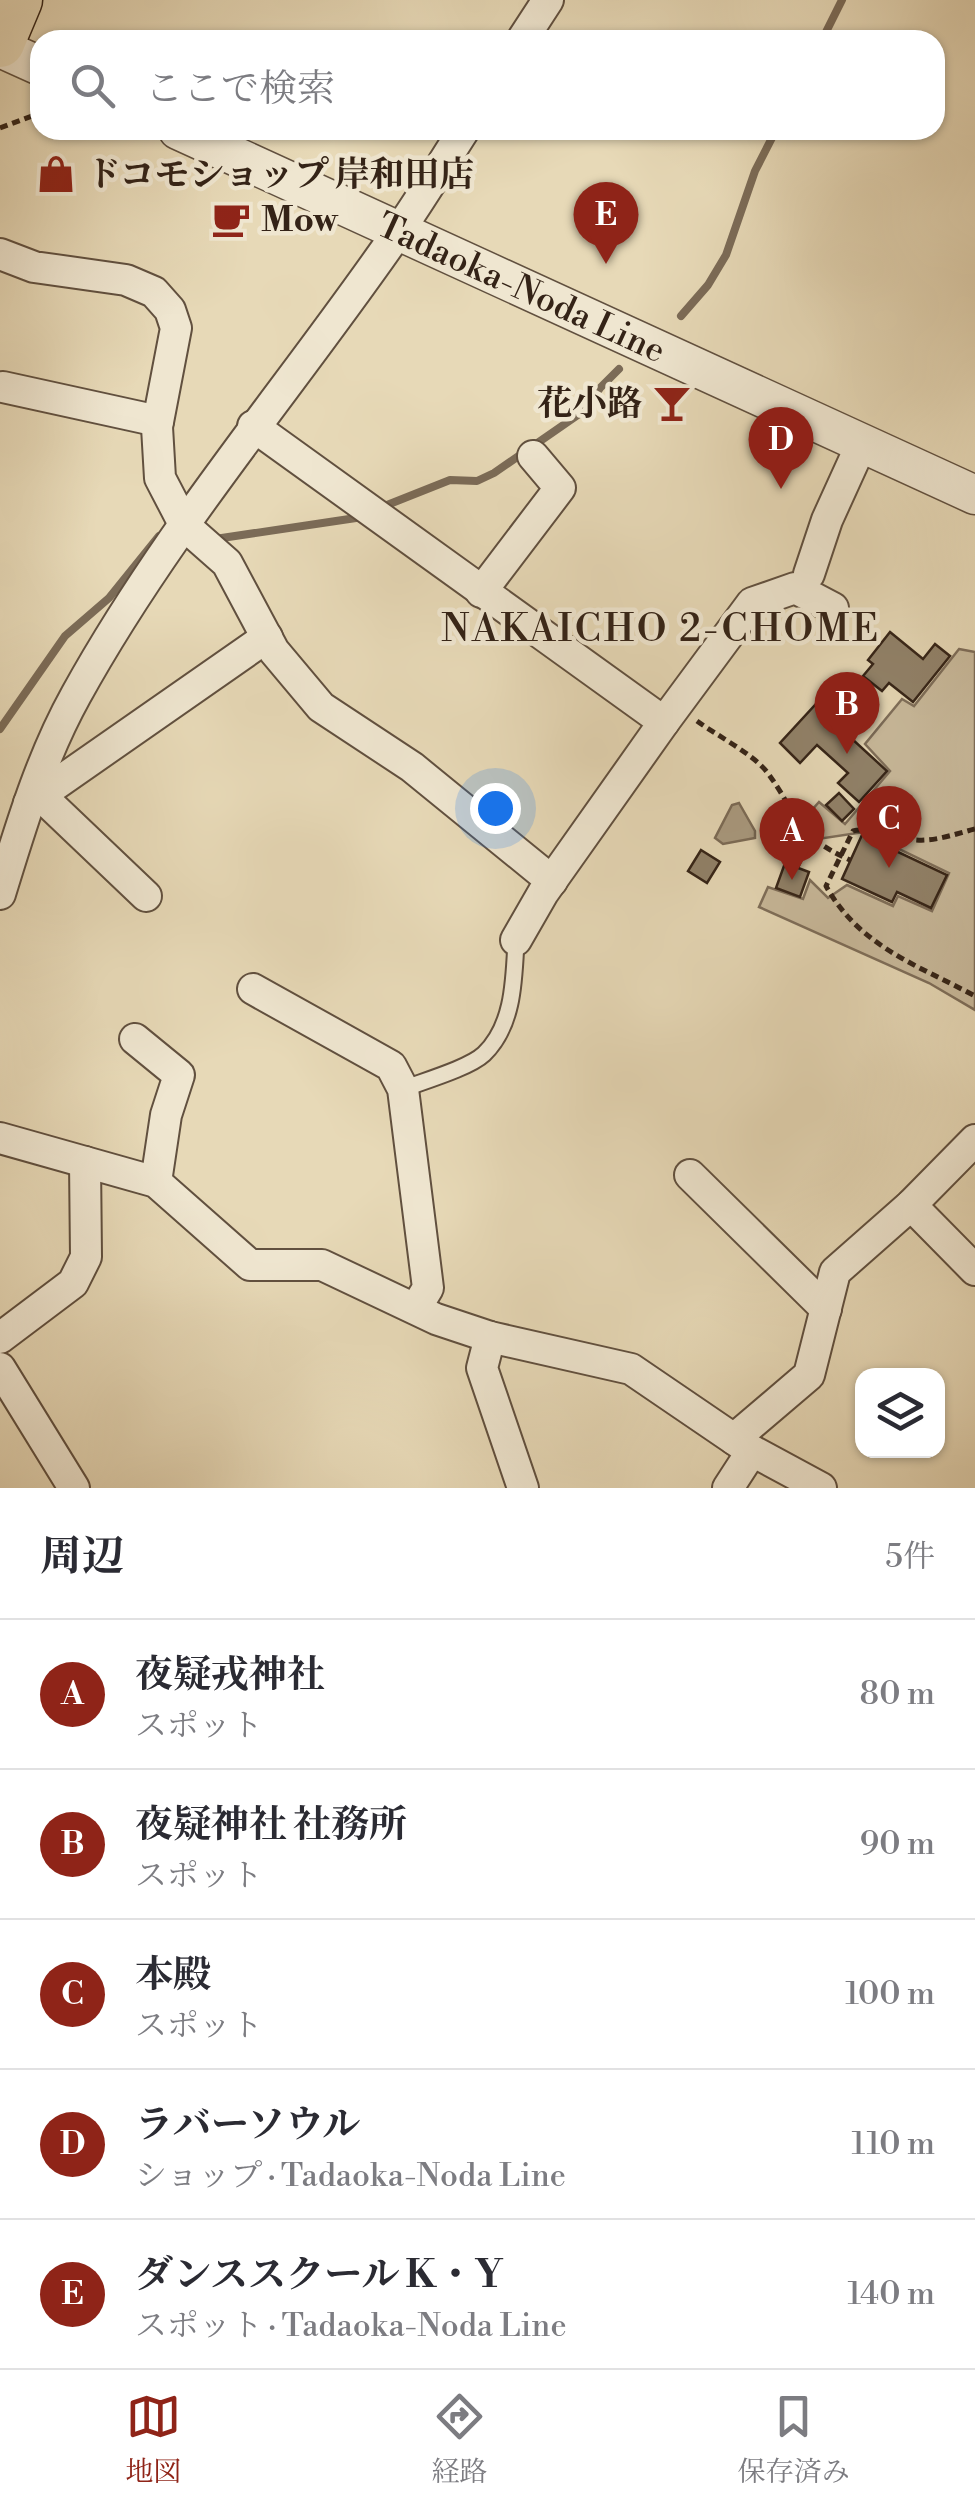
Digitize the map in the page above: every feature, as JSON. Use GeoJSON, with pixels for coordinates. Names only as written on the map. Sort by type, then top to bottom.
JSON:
{"type":"FeatureCollection","features":[{"type":"Feature","properties":{"kind":"main road"},"geometry":{"type":"LineString","coordinates":[[0,46],[18,0]]}},
{"type":"Feature","properties":{"kind":"street"},"geometry":{"type":"LineString","coordinates":[[528,30],[548,0]]}},
{"type":"Feature","properties":{"kind":"street"},"geometry":{"type":"LineString","coordinates":[[0,46],[30,61]]}},
{"type":"Feature","properties":{"kind":"street","name":"Tadaoka-Noda Line"},"geometry":{"type":"LineString","coordinates":[[200,140],[975,495]]}},
{"type":"Feature","properties":{"kind":"street"},"geometry":{"type":"LineString","coordinates":[[0,894],[7,855],[35,799],[75,697],[127,611],[253,426],[398,232],[458,140]]}},
{"type":"Feature","properties":{"kind":"street"},"geometry":{"type":"LineString","coordinates":[[0,254],[34,267],[126,280],[154,292],[170,310],[176,328],[158,421],[160,478],[185,526],[226,563],[274,652],[321,708],[412,767],[552,880]]}},
{"type":"Feature","properties":{"kind":"street"},"geometry":{"type":"LineString","coordinates":[[3,387],[158,421]]}},
{"type":"Feature","properties":{"kind":"street"},"geometry":{"type":"LineString","coordinates":[[253,426],[664,722]]}},
{"type":"Feature","properties":{"kind":"street"},"geometry":{"type":"LineString","coordinates":[[808,574],[827,520],[862,443]]}},
{"type":"Feature","properties":{"kind":"street"},"geometry":{"type":"LineString","coordinates":[[481,592],[560,488],[533,456]]}},
{"type":"Feature","properties":{"kind":"street"},"geometry":{"type":"LineString","coordinates":[[516,940],[552,880],[752,603],[795,588],[833,608]]}},
{"type":"Feature","properties":{"kind":"street"},"geometry":{"type":"LineString","coordinates":[[35,799],[267,637]]}},
{"type":"Feature","properties":{"kind":"street"},"geometry":{"type":"LineString","coordinates":[[35,799],[146,896]]}},
{"type":"Feature","properties":{"kind":"street"},"geometry":{"type":"LineString","coordinates":[[253,990],[391,1066],[403,1089],[428,1288],[416,1308]]}},
{"type":"Feature","properties":{"kind":"street"},"geometry":{"type":"LineString","coordinates":[[136,1039],[179,1075],[166,1115],[156,1182]]}},
{"type":"Feature","properties":{"kind":"street"},"geometry":{"type":"LineString","coordinates":[[0,1138],[156,1182],[250,1265],[322,1266],[436,1319],[490,1337],[631,1369],[743,1445],[821,1488]]}},
{"type":"Feature","properties":{"kind":"street"},"geometry":{"type":"LineString","coordinates":[[728,1488],[743,1445],[809,1376],[835,1272],[975,1140]]}},
{"type":"Feature","properties":{"kind":"street"},"geometry":{"type":"LineString","coordinates":[[0,1338],[72,1283],[86,1256],[85,1162]]}},
{"type":"Feature","properties":{"kind":"street"},"geometry":{"type":"LineString","coordinates":[[690,1175],[826,1308]]}},
{"type":"Feature","properties":{"kind":"street"},"geometry":{"type":"LineString","coordinates":[[910,1205],[975,1270]]}},
{"type":"Feature","properties":{"kind":"street"},"geometry":{"type":"LineString","coordinates":[[490,1337],[482,1368],[523,1488]]}},
{"type":"Feature","properties":{"kind":"street"},"geometry":{"type":"LineString","coordinates":[[0,1368],[74,1488]]}},
{"type":"Feature","properties":{"kind":"lane"},"geometry":{"type":"LineString","coordinates":[[403,1089],[482,1056],[498,1036],[513,996],[516,940]]}},
{"type":"Feature","properties":{"kind":"path"},"geometry":{"type":"LineString","coordinates":[[0,128],[30,117]]}},
{"type":"Feature","properties":{"kind":"path"},"geometry":{"type":"LineString","coordinates":[[664,722],[690,717],[764,769],[800,828],[816,844],[850,860]]}},
{"type":"Feature","properties":{"kind":"path"},"geometry":{"type":"LineString","coordinates":[[975,830],[926,840],[893,838],[864,828],[853,831],[826,886],[849,922],[879,946],[975,996]]}},
{"type":"Feature","properties":{"kind":"path"},"geometry":{"type":"LineString","coordinates":[[798,867],[801,858],[816,844]]}},
{"type":"Feature","properties":{"kind":"shaded area"},"geometry":{"type":"Polygon","coordinates":[[[959,649],[975,652],[975,1010],[929,983],[759,907],[768,887],[803,899],[810,880],[828,898],[847,885],[893,906],[898,896],[932,911],[949,873],[864,832],[818,839],[803,820],[819,802],[845,824],[890,771],[865,744],[902,699],[914,706],[959,649]]]}},
{"type":"Feature","properties":{"kind":"shaded area"},"geometry":{"type":"Polygon","coordinates":[[[739,803],[755,838],[723,844],[715,838],[732,805],[739,803]]]}},
{"type":"Feature","properties":{"kind":"building"},"geometry":{"type":"Polygon","coordinates":[[[890,632],[923,659],[935,644],[950,656],[913,702],[889,683],[882,691],[863,676],[873,664],[868,660],[890,632]]]}},
{"type":"Feature","properties":{"kind":"building"},"geometry":{"type":"Polygon","coordinates":[[[815,705],[887,771],[859,802],[838,783],[848,773],[817,745],[800,763],[780,743],[815,705]]]}},
{"type":"Feature","properties":{"kind":"building"},"geometry":{"type":"Polygon","coordinates":[[[839,793],[854,809],[842,821],[826,805],[839,793]]]}},
{"type":"Feature","properties":{"kind":"building"},"geometry":{"type":"Polygon","coordinates":[[[862,835],[947,875],[931,908],[897,892],[892,902],[842,879],[862,835]]]}},
{"type":"Feature","properties":{"kind":"building"},"geometry":{"type":"Polygon","coordinates":[[[701,850],[720,862],[707,883],[688,871],[701,850]]]}},
{"type":"Feature","properties":{"kind":"building"},"geometry":{"type":"Polygon","coordinates":[[[785,863],[809,872],[800,897],[776,888],[785,863]]]}},
{"type":"Feature","properties":{"kind":"waterway"},"geometry":{"type":"LineString","coordinates":[[827,30],[842,0]]}},
{"type":"Feature","properties":{"kind":"waterway"},"geometry":{"type":"LineString","coordinates":[[681,316],[708,285],[726,255],[755,171],[771,140]]}},
{"type":"Feature","properties":{"kind":"waterway"},"geometry":{"type":"LineString","coordinates":[[382,507],[450,480],[477,481],[494,473],[585,410],[619,369]]}},
{"type":"Feature","properties":{"kind":"waterway"},"geometry":{"type":"LineString","coordinates":[[215,539],[356,518]]}},
{"type":"Feature","properties":{"kind":"waterway"},"geometry":{"type":"LineString","coordinates":[[0,729],[65,636],[109,598],[159,536]]}},
{"type":"Feature","properties":{"kind":"place","name":"ドコモショップ 岸和田店"},"geometry":{"type":"Point","coordinates":[56,174]}},
{"type":"Feature","properties":{"kind":"place","name":"Mow"},"geometry":{"type":"Point","coordinates":[231,219]}},
{"type":"Feature","properties":{"kind":"place","name":"ダンススクール K・Y"},"geometry":{"type":"Point","coordinates":[606,264]}},
{"type":"Feature","properties":{"kind":"place","name":"花小路"},"geometry":{"type":"Point","coordinates":[672,403]}},
{"type":"Feature","properties":{"kind":"place","name":"ラバーソウル"},"geometry":{"type":"Point","coordinates":[781,489]}},
{"type":"Feature","properties":{"kind":"place","name":"夜疑神社 社務所"},"geometry":{"type":"Point","coordinates":[847,754]}},
{"type":"Feature","properties":{"kind":"place","name":"本殿"},"geometry":{"type":"Point","coordinates":[889,868]}},
{"type":"Feature","properties":{"kind":"place","name":"夜疑戎神社"},"geometry":{"type":"Point","coordinates":[792,880]}},
{"type":"Feature","properties":{"kind":"district","name":"NAKAICHO 2-CHOME"},"geometry":{"type":"Point","coordinates":[661,628]}}]}
